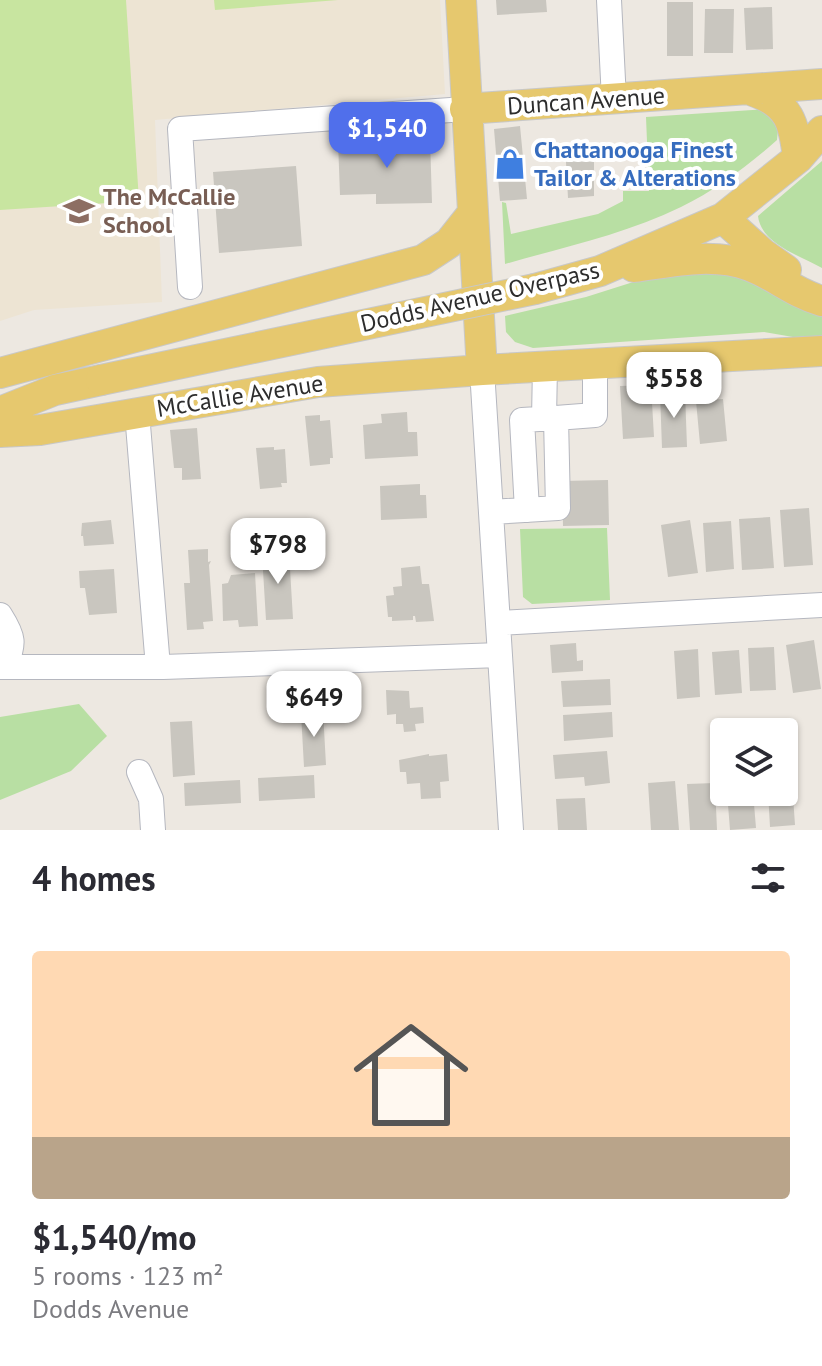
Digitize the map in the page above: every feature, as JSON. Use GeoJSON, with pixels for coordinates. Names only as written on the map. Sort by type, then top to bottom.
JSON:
{"type":"FeatureCollection","features":[{"type":"Feature","properties":{"kind":"main road"},"geometry":{"type":"LineString","coordinates":[[461,0],[482,370]]}},
{"type":"Feature","properties":{"kind":"main road","name":"Duncan Avenue"},"geometry":{"type":"LineString","coordinates":[[465,109],[822,84]]}},
{"type":"Feature","properties":{"kind":"main road"},"geometry":{"type":"LineString","coordinates":[[753,91],[772,97],[787,112],[798,158]]}},
{"type":"Feature","properties":{"kind":"main road","name":"Dodds Avenue Overpass"},"geometry":{"type":"LineString","coordinates":[[0,412],[55,390],[535,289],[600,271],[723,218],[798,158],[822,131]]}},
{"type":"Feature","properties":{"kind":"main road"},"geometry":{"type":"LineString","coordinates":[[0,373],[423,260],[449,243],[472,214]]}},
{"type":"Feature","properties":{"kind":"main road"},"geometry":{"type":"LineString","coordinates":[[723,218],[762,253],[822,291]]}},
{"type":"Feature","properties":{"kind":"main road"},"geometry":{"type":"LineString","coordinates":[[600,271],[720,259],[751,266],[801,295],[822,301]]}},
{"type":"Feature","properties":{"kind":"main road","name":"McCallie Avenue"},"geometry":{"type":"LineString","coordinates":[[0,432],[40,430],[318,382],[822,351]]}},
{"type":"Feature","properties":{"kind":"main road","name":"Dodds Avenue Overpass"},"geometry":{"type":"LineString","coordinates":[[0,389],[101,380]]}},
{"type":"Feature","properties":{"kind":"street"},"geometry":{"type":"LineString","coordinates":[[609,0],[614,100]]}},
{"type":"Feature","properties":{"kind":"street","name":"Duncan Avenue"},"geometry":{"type":"LineString","coordinates":[[190,287],[180,129],[465,109]]}},
{"type":"Feature","properties":{"kind":"street"},"geometry":{"type":"LineString","coordinates":[[491,512],[558,508],[540,481],[536,451],[522,420],[595,415],[595,364]]}},
{"type":"Feature","properties":{"kind":"street"},"geometry":{"type":"LineString","coordinates":[[527,510],[540,481],[536,451],[550,418],[545,366]]}},
{"type":"Feature","properties":{"kind":"street"},"geometry":{"type":"LineString","coordinates":[[482,370],[511,830]]}},
{"type":"Feature","properties":{"kind":"street"},"geometry":{"type":"LineString","coordinates":[[137,413],[158,667]]}},
{"type":"Feature","properties":{"kind":"street"},"geometry":{"type":"LineString","coordinates":[[486,439],[536,451]]}},
{"type":"Feature","properties":{"kind":"street"},"geometry":{"type":"LineString","coordinates":[[498,623],[822,605]]}},
{"type":"Feature","properties":{"kind":"street"},"geometry":{"type":"LineString","coordinates":[[0,615],[13,644],[2,667],[158,667],[500,655]]}},
{"type":"Feature","properties":{"kind":"street"},"geometry":{"type":"LineString","coordinates":[[139,772],[151,799],[153,830]]}},
{"type":"Feature","properties":{"kind":"shaded area","name":"The McCallie School"},"geometry":{"type":"Polygon","coordinates":[[[0,0],[440,0],[445,94],[155,120],[162,302],[34,310],[0,321],[0,0]]]}},
{"type":"Feature","properties":{"kind":"green space"},"geometry":{"type":"Polygon","coordinates":[[[0,0],[126,0],[139,201],[0,210],[0,0]]]}},
{"type":"Feature","properties":{"kind":"green space"},"geometry":{"type":"Polygon","coordinates":[[[214,0],[338,0],[215,10],[214,0]]]}},
{"type":"Feature","properties":{"kind":"green space"},"geometry":{"type":"Polygon","coordinates":[[[767,109],[778,129],[777,140],[744,168],[707,193],[639,225],[505,264],[502,202],[506,203],[511,234],[598,214],[623,201],[623,191],[649,191],[646,117],[767,109]]]}},
{"type":"Feature","properties":{"kind":"green space"},"geometry":{"type":"Polygon","coordinates":[[[822,161],[822,268],[774,242],[761,226],[758,216],[822,161]]]}},
{"type":"Feature","properties":{"kind":"green space"},"geometry":{"type":"Polygon","coordinates":[[[729,268],[822,312],[822,342],[764,332],[533,348],[515,342],[506,332],[505,316],[586,297],[668,271],[729,268]]]}},
{"type":"Feature","properties":{"kind":"green space"},"geometry":{"type":"Polygon","coordinates":[[[607,528],[610,600],[532,604],[523,597],[520,529],[607,528]]]}},
{"type":"Feature","properties":{"kind":"green space"},"geometry":{"type":"Polygon","coordinates":[[[79,704],[107,736],[71,771],[0,800],[0,717],[79,704]]]}},
{"type":"Feature","properties":{"kind":"building"},"geometry":{"type":"Polygon","coordinates":[[[496,0],[546,0],[547,12],[497,15],[496,0]]]}},
{"type":"Feature","properties":{"kind":"building"},"geometry":{"type":"Polygon","coordinates":[[[667,2],[693,2],[693,56],[667,56],[667,2]]]}},
{"type":"Feature","properties":{"kind":"building"},"geometry":{"type":"Polygon","coordinates":[[[772,7],[773,49],[746,50],[744,8],[772,7]]]}},
{"type":"Feature","properties":{"kind":"building"},"geometry":{"type":"Polygon","coordinates":[[[705,9],[734,9],[733,53],[704,53],[705,9]]]}},
{"type":"Feature","properties":{"kind":"building","name":"Chattanooga Finest Tailor & Alterations"},"geometry":{"type":"Polygon","coordinates":[[[520,126],[527,199],[500,201],[494,129],[520,126]]]}},
{"type":"Feature","properties":{"kind":"building"},"geometry":{"type":"Polygon","coordinates":[[[430,138],[432,203],[376,204],[376,194],[340,195],[338,141],[430,138]]]}},
{"type":"Feature","properties":{"kind":"building"},"geometry":{"type":"Polygon","coordinates":[[[594,143],[594,196],[568,198],[565,144],[594,143]]]}},
{"type":"Feature","properties":{"kind":"building"},"geometry":{"type":"Polygon","coordinates":[[[296,166],[302,246],[219,253],[213,172],[296,166]]]}},
{"type":"Feature","properties":{"kind":"building"},"geometry":{"type":"Polygon","coordinates":[[[651,385],[654,437],[623,439],[620,386],[651,385]]]}},
{"type":"Feature","properties":{"kind":"building"},"geometry":{"type":"Polygon","coordinates":[[[685,392],[687,447],[662,448],[660,393],[685,392]]]}},
{"type":"Feature","properties":{"kind":"building"},"geometry":{"type":"Polygon","coordinates":[[[723,399],[727,441],[700,444],[696,401],[723,399]]]}},
{"type":"Feature","properties":{"kind":"building"},"geometry":{"type":"Polygon","coordinates":[[[407,412],[408,432],[417,432],[418,456],[365,459],[363,425],[382,423],[381,414],[407,412]]]}},
{"type":"Feature","properties":{"kind":"building"},"geometry":{"type":"Polygon","coordinates":[[[320,415],[320,421],[330,420],[333,458],[330,458],[330,464],[310,466],[305,416],[320,415]]]}},
{"type":"Feature","properties":{"kind":"building"},"geometry":{"type":"Polygon","coordinates":[[[197,428],[201,479],[182,480],[182,468],[174,468],[170,430],[197,428]]]}},
{"type":"Feature","properties":{"kind":"building"},"geometry":{"type":"Polygon","coordinates":[[[274,447],[274,450],[285,449],[287,483],[281,483],[282,487],[260,489],[256,448],[274,447]]]}},
{"type":"Feature","properties":{"kind":"building"},"geometry":{"type":"Polygon","coordinates":[[[608,480],[609,525],[563,526],[562,481],[608,480]]]}},
{"type":"Feature","properties":{"kind":"building"},"geometry":{"type":"Polygon","coordinates":[[[420,484],[420,495],[426,495],[427,518],[381,520],[380,486],[420,484]]]}},
{"type":"Feature","properties":{"kind":"building"},"geometry":{"type":"Polygon","coordinates":[[[809,508],[813,565],[784,567],[780,510],[809,508]]]}},
{"type":"Feature","properties":{"kind":"building"},"geometry":{"type":"Polygon","coordinates":[[[770,517],[774,568],[742,570],[739,519],[770,517]]]}},
{"type":"Feature","properties":{"kind":"building"},"geometry":{"type":"Polygon","coordinates":[[[111,520],[114,544],[84,546],[82,523],[111,520]]]}},
{"type":"Feature","properties":{"kind":"building"},"geometry":{"type":"Polygon","coordinates":[[[690,520],[698,573],[668,577],[661,525],[690,520]]]}},
{"type":"Feature","properties":{"kind":"building"},"geometry":{"type":"Polygon","coordinates":[[[731,521],[734,569],[706,572],[703,523],[731,521]]]}},
{"type":"Feature","properties":{"kind":"building"},"geometry":{"type":"Polygon","coordinates":[[[208,549],[213,621],[203,622],[204,629],[187,630],[184,583],[190,583],[188,550],[208,549]]]}},
{"type":"Feature","properties":{"kind":"building"},"geometry":{"type":"Polygon","coordinates":[[[289,552],[293,619],[266,620],[262,554],[289,552]]]}},
{"type":"Feature","properties":{"kind":"building"},"geometry":{"type":"Polygon","coordinates":[[[420,566],[422,584],[429,584],[434,621],[416,622],[413,616],[413,620],[392,621],[392,617],[388,617],[386,596],[394,595],[393,587],[402,586],[401,568],[420,566]]]}},
{"type":"Feature","properties":{"kind":"building"},"geometry":{"type":"Polygon","coordinates":[[[114,569],[117,613],[89,615],[85,588],[80,588],[79,571],[114,569]]]}},
{"type":"Feature","properties":{"kind":"building"},"geometry":{"type":"Polygon","coordinates":[[[255,573],[258,626],[239,627],[238,620],[223,621],[222,584],[228,583],[231,575],[255,573]]]}},
{"type":"Feature","properties":{"kind":"building"},"geometry":{"type":"Polygon","coordinates":[[[814,640],[821,689],[793,693],[786,645],[814,640]]]}},
{"type":"Feature","properties":{"kind":"building"},"geometry":{"type":"Polygon","coordinates":[[[576,643],[577,661],[583,660],[583,671],[552,673],[550,645],[576,643]]]}},
{"type":"Feature","properties":{"kind":"building"},"geometry":{"type":"Polygon","coordinates":[[[774,647],[776,690],[750,691],[748,648],[774,647]]]}},
{"type":"Feature","properties":{"kind":"building"},"geometry":{"type":"Polygon","coordinates":[[[698,649],[700,697],[677,699],[674,651],[698,649]]]}},
{"type":"Feature","properties":{"kind":"building"},"geometry":{"type":"Polygon","coordinates":[[[739,650],[742,693],[715,695],[712,652],[739,650]]]}},
{"type":"Feature","properties":{"kind":"building"},"geometry":{"type":"Polygon","coordinates":[[[610,679],[611,705],[563,707],[561,681],[610,679]]]}},
{"type":"Feature","properties":{"kind":"building"},"geometry":{"type":"Polygon","coordinates":[[[386,690],[409,691],[410,708],[423,707],[424,723],[415,724],[416,731],[404,732],[403,724],[396,724],[396,714],[387,715],[386,690]]]}},
{"type":"Feature","properties":{"kind":"building"},"geometry":{"type":"Polygon","coordinates":[[[323,711],[326,765],[304,767],[301,713],[323,711]]]}},
{"type":"Feature","properties":{"kind":"building"},"geometry":{"type":"Polygon","coordinates":[[[612,712],[613,737],[564,741],[563,715],[612,712]]]}},
{"type":"Feature","properties":{"kind":"building"},"geometry":{"type":"Polygon","coordinates":[[[192,721],[195,775],[173,777],[170,722],[192,721]]]}},
{"type":"Feature","properties":{"kind":"building"},"geometry":{"type":"Polygon","coordinates":[[[607,751],[610,783],[585,786],[584,777],[555,779],[553,755],[607,751]]]}},
{"type":"Feature","properties":{"kind":"building"},"geometry":{"type":"Polygon","coordinates":[[[447,754],[449,781],[440,782],[441,798],[421,799],[420,783],[407,784],[406,772],[400,772],[399,760],[447,754]]]}},
{"type":"Feature","properties":{"kind":"building"},"geometry":{"type":"Polygon","coordinates":[[[314,775],[315,798],[259,801],[258,778],[314,775]]]}},
{"type":"Feature","properties":{"kind":"building"},"geometry":{"type":"Polygon","coordinates":[[[240,780],[241,803],[185,806],[184,783],[240,780]]]}},
{"type":"Feature","properties":{"kind":"building"},"geometry":{"type":"Polygon","coordinates":[[[675,781],[679,830],[651,830],[648,783],[675,781]]]}},
{"type":"Feature","properties":{"kind":"building"},"geometry":{"type":"Polygon","coordinates":[[[710,783],[710,806],[716,806],[717,830],[690,830],[687,784],[710,783]]]}},
{"type":"Feature","properties":{"kind":"building"},"geometry":{"type":"Polygon","coordinates":[[[585,798],[587,830],[558,830],[556,799],[585,798]]]}},
{"type":"Feature","properties":{"kind":"building"},"geometry":{"type":"Polygon","coordinates":[[[728,806],[754,806],[756,828],[730,830],[728,806]]]}},
{"type":"Feature","properties":{"kind":"building"},"geometry":{"type":"Polygon","coordinates":[[[769,806],[794,806],[795,825],[770,827],[769,806]]]}},
{"type":"Feature","properties":{"kind":"place","name":"Chattanooga Finest Tailor & Alterations"},"geometry":{"type":"Point","coordinates":[510,164]}},
{"type":"Feature","properties":{"kind":"place","name":"The McCallie School"},"geometry":{"type":"Point","coordinates":[79,211]}}]}
